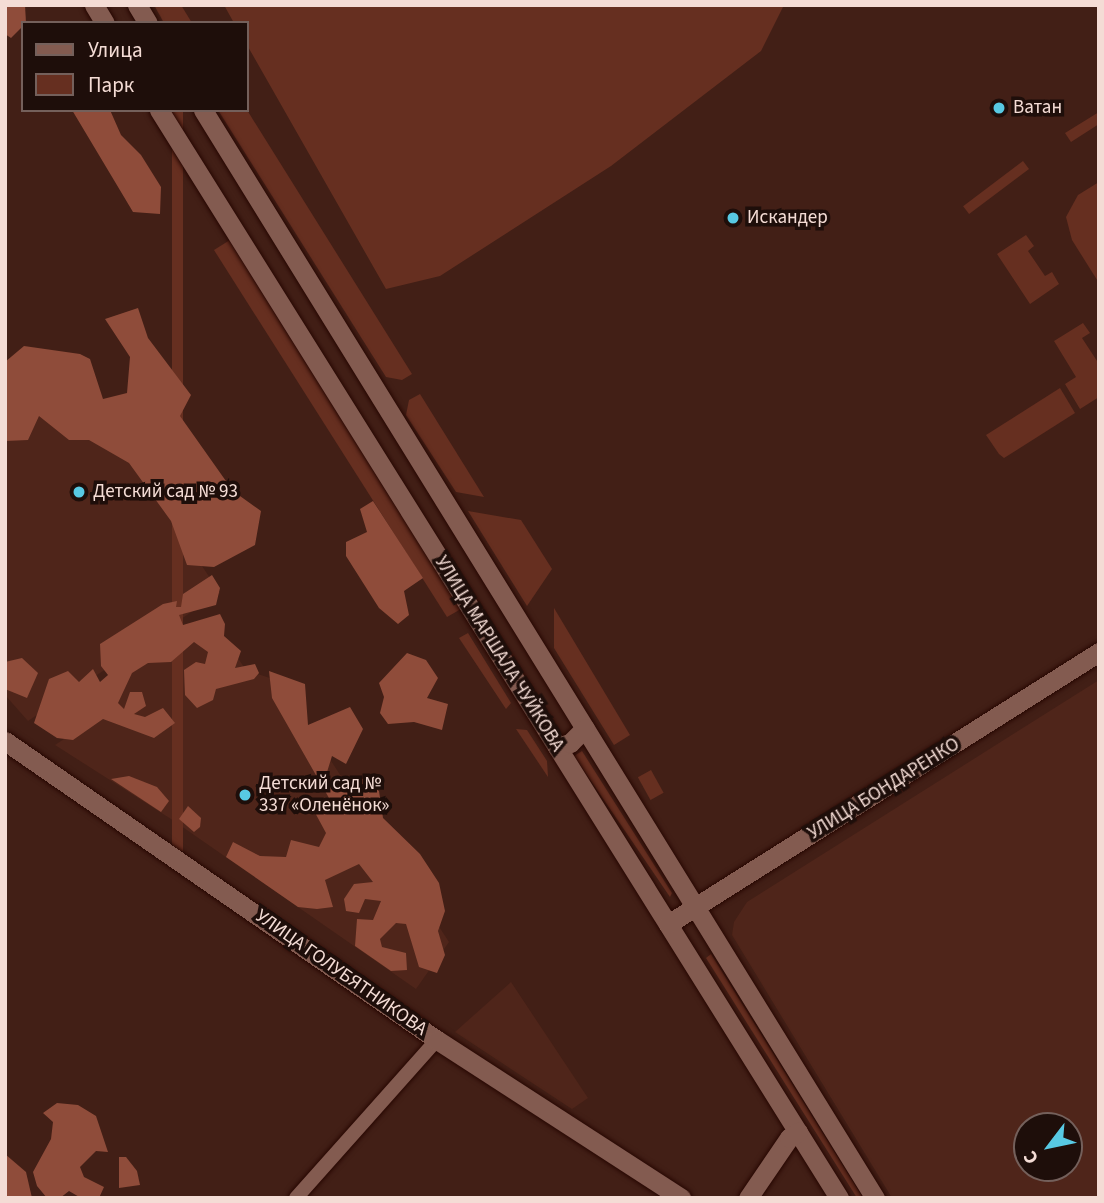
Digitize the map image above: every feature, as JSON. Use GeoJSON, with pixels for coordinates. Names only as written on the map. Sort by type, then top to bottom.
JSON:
{"type":"FeatureCollection","features":[{"type":"Feature","properties":{"kind":"main road"},"geometry":{"type":"LineString","coordinates":[[94,5],[104,21]]}},
{"type":"Feature","properties":{"kind":"main road"},"geometry":{"type":"LineString","coordinates":[[137,5],[147,21]]}},
{"type":"Feature","properties":{"kind":"main road","name":"УЛИЦА МАРШАЛА ЧУЙКОВА"},"geometry":{"type":"LineString","coordinates":[[160,112],[839,1198]]}},
{"type":"Feature","properties":{"kind":"main road","name":"УЛИЦА МАРШАЛА ЧУЙКОВА"},"geometry":{"type":"LineString","coordinates":[[204,112],[875,1198]]}},
{"type":"Feature","properties":{"kind":"main road","name":"УЛИЦА БОНДАРЕНКО"},"geometry":{"type":"LineString","coordinates":[[668,924],[1099,652]]}},
{"type":"Feature","properties":{"kind":"main road"},"geometry":{"type":"LineString","coordinates":[[557,747],[570,743],[585,728]]}},
{"type":"Feature","properties":{"kind":"main road","name":"УЛИЦА ГОЛУБЯТНИКОВА"},"geometry":{"type":"LineString","coordinates":[[5,741],[437,1040],[681,1198]]}},
{"type":"Feature","properties":{"kind":"main road"},"geometry":{"type":"LineString","coordinates":[[748,1198],[789,1138],[798,1132]]}},
{"type":"Feature","properties":{"kind":"street"},"geometry":{"type":"LineString","coordinates":[[296,1198],[437,1040]]}},
{"type":"Feature","properties":{"kind":"shaded area"},"geometry":{"type":"Polygon","coordinates":[[[5,5],[25,5],[26,21],[21,21],[21,28],[11,38],[5,34],[5,5]]]}},
{"type":"Feature","properties":{"kind":"shaded area"},"geometry":{"type":"Polygon","coordinates":[[[73,112],[111,112],[121,135],[141,155],[161,187],[160,214],[133,212],[73,112]]]}},
{"type":"Feature","properties":{"kind":"shaded area"},"geometry":{"type":"Polygon","coordinates":[[[138,308],[148,338],[191,395],[180,416],[233,491],[261,511],[255,545],[214,567],[187,565],[171,521],[129,463],[89,440],[69,440],[39,416],[28,440],[5,441],[5,362],[24,346],[80,354],[90,359],[103,399],[127,393],[130,357],[105,319],[138,308]]]}},
{"type":"Feature","properties":{"kind":"shaded area","name":"Детский сад № 93"},"geometry":{"type":"Polygon","coordinates":[[[60,353],[220,593],[28,721],[5,695],[5,391],[60,353]]]}},
{"type":"Feature","properties":{"kind":"shaded area"},"geometry":{"type":"Polygon","coordinates":[[[373,501],[423,578],[404,591],[409,615],[398,624],[379,608],[346,556],[346,542],[367,532],[360,509],[373,501]]]}},
{"type":"Feature","properties":{"kind":"shaded area"},"geometry":{"type":"Polygon","coordinates":[[[212,575],[220,588],[216,605],[179,615],[183,625],[220,614],[225,624],[224,636],[241,651],[235,668],[255,664],[259,673],[254,679],[216,689],[213,700],[197,708],[185,695],[184,670],[196,662],[205,664],[208,652],[194,642],[171,662],[148,663],[132,673],[118,703],[124,709],[130,692],[142,692],[146,706],[134,714],[145,717],[163,708],[175,723],[154,738],[103,719],[73,740],[57,738],[34,723],[49,679],[68,671],[79,682],[93,669],[100,682],[108,675],[101,666],[100,644],[163,604],[177,601],[176,607],[181,607],[183,594],[212,575]]]}},
{"type":"Feature","properties":{"kind":"shaded area","name":"Детский сад № 337 «Оленёнок»"},"geometry":{"type":"Polygon","coordinates":[[[210,617],[246,670],[279,681],[449,942],[416,989],[171,819],[55,745],[100,715],[98,692],[210,617]]]}},
{"type":"Feature","properties":{"kind":"shaded area"},"geometry":{"type":"Polygon","coordinates":[[[407,653],[426,660],[438,678],[427,698],[448,704],[442,730],[414,722],[388,724],[380,713],[384,697],[379,683],[407,653]]]}},
{"type":"Feature","properties":{"kind":"shaded area"},"geometry":{"type":"Polygon","coordinates":[[[22,658],[38,673],[27,698],[5,689],[5,662],[22,658]]]}},
{"type":"Feature","properties":{"kind":"shaded area"},"geometry":{"type":"Polygon","coordinates":[[[269,671],[305,684],[308,725],[350,707],[363,729],[346,764],[332,756],[323,785],[337,787],[360,777],[379,791],[383,818],[420,854],[439,883],[445,911],[438,931],[445,955],[437,973],[419,967],[406,924],[396,923],[380,939],[382,947],[406,953],[407,970],[391,971],[355,946],[357,919],[373,920],[381,901],[365,899],[359,913],[346,911],[344,899],[354,884],[373,882],[359,864],[325,880],[333,907],[317,909],[298,907],[226,857],[233,842],[260,856],[286,857],[291,840],[319,847],[326,833],[313,809],[329,798],[272,698],[269,671]]]}},
{"type":"Feature","properties":{"kind":"shaded area"},"geometry":{"type":"Polygon","coordinates":[[[1099,680],[1099,1198],[892,1198],[732,935],[734,922],[747,902],[1099,680]]]}},
{"type":"Feature","properties":{"kind":"shaded area"},"geometry":{"type":"Polygon","coordinates":[[[129,776],[157,787],[169,801],[161,812],[111,779],[129,776]]]}},
{"type":"Feature","properties":{"kind":"shaded area"},"geometry":{"type":"Polygon","coordinates":[[[188,806],[201,818],[200,827],[194,832],[179,819],[188,806]]]}},
{"type":"Feature","properties":{"kind":"shaded area"},"geometry":{"type":"Polygon","coordinates":[[[511,982],[588,1098],[572,1109],[455,1032],[511,982]]]}},
{"type":"Feature","properties":{"kind":"shaded area"},"geometry":{"type":"Polygon","coordinates":[[[57,1103],[78,1105],[96,1116],[108,1152],[96,1151],[80,1167],[84,1177],[104,1187],[99,1198],[81,1198],[69,1191],[60,1198],[47,1198],[37,1186],[33,1172],[51,1139],[53,1122],[43,1113],[57,1103]]]}},
{"type":"Feature","properties":{"kind":"shaded area"},"geometry":{"type":"Polygon","coordinates":[[[5,1154],[26,1172],[32,1198],[5,1198],[5,1154]]]}},
{"type":"Feature","properties":{"kind":"shaded area"},"geometry":{"type":"Polygon","coordinates":[[[119,1157],[126,1157],[137,1171],[140,1185],[119,1188],[119,1157]]]}},
{"type":"Feature","properties":{"kind":"green space"},"geometry":{"type":"Polygon","coordinates":[[[154,5],[181,5],[191,21],[163,21],[154,5]]]}},
{"type":"Feature","properties":{"kind":"green space"},"geometry":{"type":"Polygon","coordinates":[[[224,5],[784,5],[761,51],[611,166],[440,276],[386,289],[248,47],[248,21],[233,21],[224,5]]]}},
{"type":"Feature","properties":{"kind":"green space"},"geometry":{"type":"Polygon","coordinates":[[[172,112],[183,112],[183,851],[172,851],[172,112]]]}},
{"type":"Feature","properties":{"kind":"green space"},"geometry":{"type":"Polygon","coordinates":[[[219,112],[248,112],[412,374],[402,380],[386,377],[219,112]]]}},
{"type":"Feature","properties":{"kind":"green space"},"geometry":{"type":"Polygon","coordinates":[[[1099,112],[1099,124],[1071,142],[1065,133],[1099,112]]]}},
{"type":"Feature","properties":{"kind":"green space"},"geometry":{"type":"Polygon","coordinates":[[[1023,161],[1029,169],[969,214],[963,206],[1023,161]]]}},
{"type":"Feature","properties":{"kind":"green space"},"geometry":{"type":"Polygon","coordinates":[[[1099,182],[1099,283],[1072,240],[1066,217],[1078,195],[1099,182]]]}},
{"type":"Feature","properties":{"kind":"green space"},"geometry":{"type":"Polygon","coordinates":[[[1026,235],[1034,246],[1028,251],[1045,276],[1052,272],[1059,284],[1030,304],[997,254],[1026,235]]]}},
{"type":"Feature","properties":{"kind":"green space"},"geometry":{"type":"Polygon","coordinates":[[[230,240],[461,609],[447,617],[214,250],[230,240]]]}},
{"type":"Feature","properties":{"kind":"green space"},"geometry":{"type":"Polygon","coordinates":[[[1083,323],[1090,333],[1082,338],[1099,364],[1099,397],[1080,409],[1065,384],[1076,377],[1054,341],[1083,323]]]}},
{"type":"Feature","properties":{"kind":"green space"},"geometry":{"type":"Polygon","coordinates":[[[1060,388],[1075,413],[1004,458],[999,454],[986,435],[1060,388]]]}},
{"type":"Feature","properties":{"kind":"green space"},"geometry":{"type":"Polygon","coordinates":[[[420,394],[484,497],[456,492],[406,415],[409,400],[420,394]]]}},
{"type":"Feature","properties":{"kind":"green space"},"geometry":{"type":"Polygon","coordinates":[[[468,511],[521,520],[552,569],[527,606],[468,511]]]}},
{"type":"Feature","properties":{"kind":"green space"},"geometry":{"type":"Polygon","coordinates":[[[554,608],[630,735],[614,745],[554,648],[554,608]]]}},
{"type":"Feature","properties":{"kind":"green space"},"geometry":{"type":"Polygon","coordinates":[[[468,633],[511,703],[506,709],[459,638],[468,633]]]}},
{"type":"Feature","properties":{"kind":"green space"},"geometry":{"type":"Polygon","coordinates":[[[516,729],[527,730],[547,761],[548,777],[516,729]]]}},
{"type":"Feature","properties":{"kind":"green space"},"geometry":{"type":"Polygon","coordinates":[[[582,751],[672,893],[670,897],[574,756],[582,751]]]}},
{"type":"Feature","properties":{"kind":"green space"},"geometry":{"type":"Polygon","coordinates":[[[651,770],[664,793],[650,800],[638,777],[651,770]]]}},
{"type":"Feature","properties":{"kind":"green space"},"geometry":{"type":"Polygon","coordinates":[[[711,954],[863,1198],[857,1198],[706,958],[711,954]]]}},
{"type":"Feature","properties":{"kind":"place","name":"Ватан"},"geometry":{"type":"Point","coordinates":[999,108]}},
{"type":"Feature","properties":{"kind":"place","name":"Искандер"},"geometry":{"type":"Point","coordinates":[733,218]}},
{"type":"Feature","properties":{"kind":"place","name":"Детский сад № 93"},"geometry":{"type":"Point","coordinates":[79,492]}},
{"type":"Feature","properties":{"kind":"place","name":"Детский сад № 337 «Оленёнок»"},"geometry":{"type":"Point","coordinates":[245,795]}}]}
